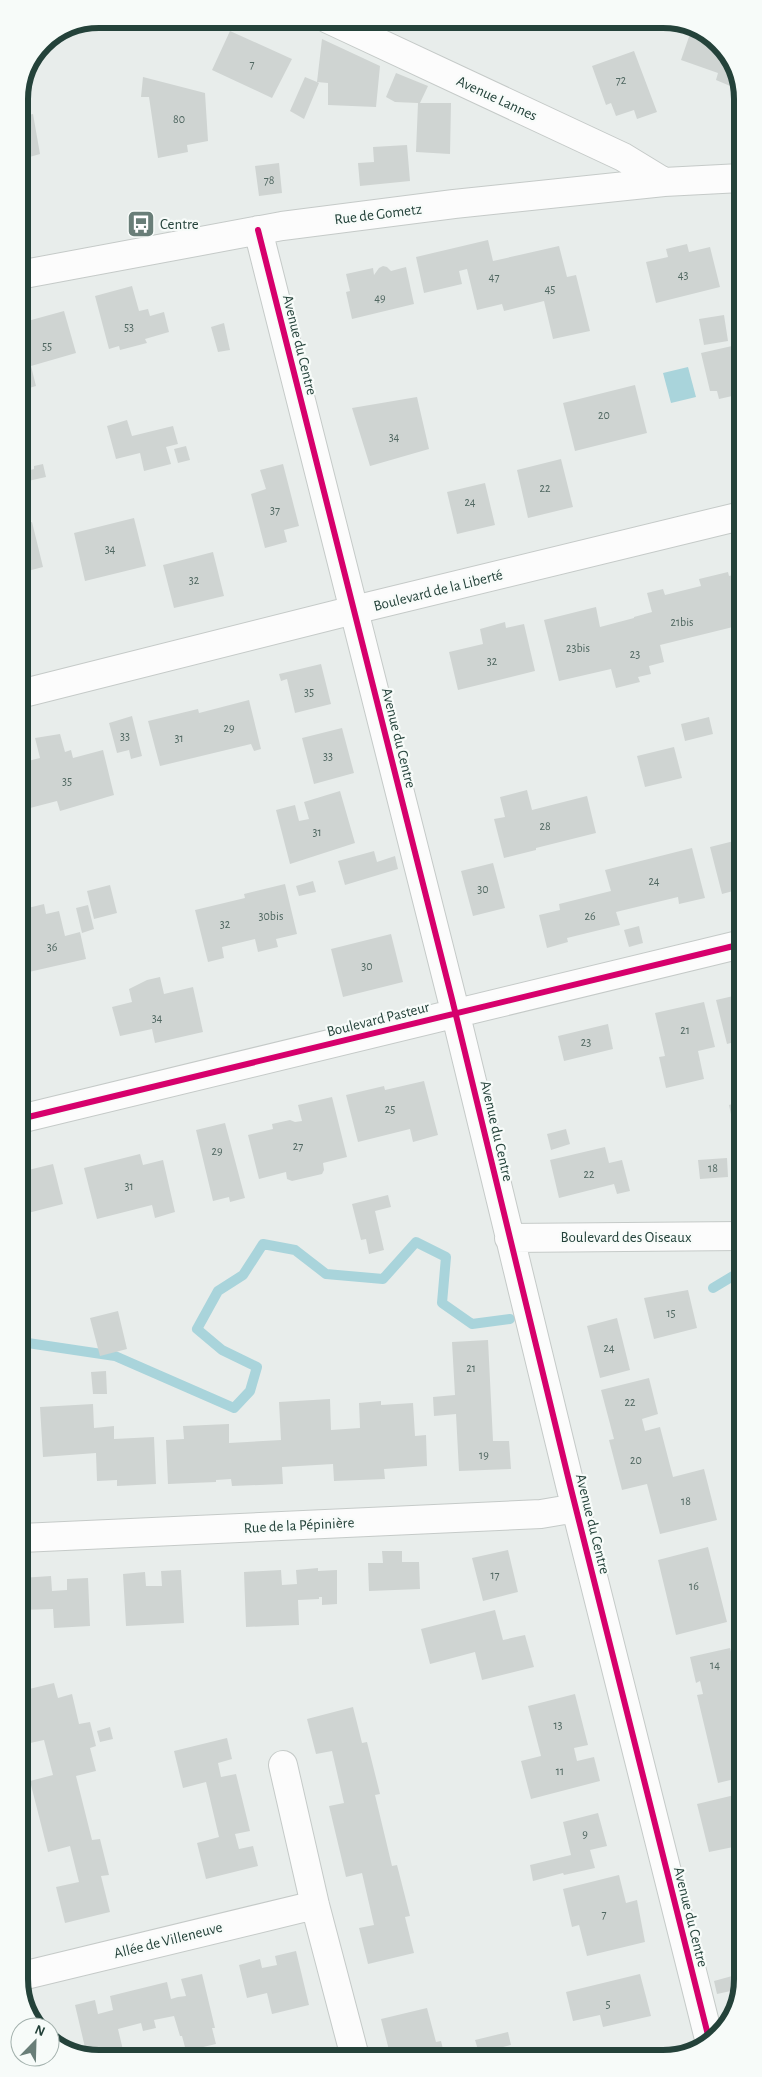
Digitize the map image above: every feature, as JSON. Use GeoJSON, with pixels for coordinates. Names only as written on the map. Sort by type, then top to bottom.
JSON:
{"type":"FeatureCollection","features":[{"type":"Feature","properties":{"kind":"street","name":"Avenue Lannes"},"geometry":{"type":"LineString","coordinates":[[347,28],[623,157],[664,182]]}},
{"type":"Feature","properties":{"kind":"street","name":"Rue de Gometz"},"geometry":{"type":"LineString","coordinates":[[28,273],[258,230],[454,204],[664,182],[734,178]]}},
{"type":"Feature","properties":{"kind":"street","name":"Avenue du Centre"},"geometry":{"type":"LineString","coordinates":[[258,230],[456,1013],[509,1238],[708,2034]]}},
{"type":"Feature","properties":{"kind":"street","name":"Boulevard de la Liberté"},"geometry":{"type":"LineString","coordinates":[[28,692],[734,518]]}},
{"type":"Feature","properties":{"kind":"street","name":"Boulevard Pasteur"},"geometry":{"type":"LineString","coordinates":[[28,1117],[734,946]]}},
{"type":"Feature","properties":{"kind":"street","name":"Boulevard des Oiseaux"},"geometry":{"type":"LineString","coordinates":[[509,1238],[734,1236]]}},
{"type":"Feature","properties":{"kind":"street","name":"Rue de la Pépinière"},"geometry":{"type":"LineString","coordinates":[[28,1538],[541,1514],[576,1508]]}},
{"type":"Feature","properties":{"kind":"street"},"geometry":{"type":"LineString","coordinates":[[283,1765],[315,1905],[353,2049]]}},
{"type":"Feature","properties":{"kind":"street","name":"Allée de Villeneuve"},"geometry":{"type":"LineString","coordinates":[[28,1975],[315,1905]]}},
{"type":"Feature","properties":{"kind":"water"},"geometry":{"type":"Polygon","coordinates":[[[688,367],[696,397],[671,403],[663,373],[688,367]]]}},
{"type":"Feature","properties":{"kind":"building"},"geometry":{"type":"Polygon","coordinates":[[[230,31],[292,59],[272,98],[212,70],[230,31]]]}},
{"type":"Feature","properties":{"kind":"building"},"geometry":{"type":"Polygon","coordinates":[[[690,33],[707,42],[723,59],[734,87],[716,80],[718,73],[681,60],[690,33]]]}},
{"type":"Feature","properties":{"kind":"building"},"geometry":{"type":"Polygon","coordinates":[[[322,39],[380,66],[376,107],[328,105],[328,83],[317,82],[322,39]]]}},
{"type":"Feature","properties":{"kind":"building"},"geometry":{"type":"Polygon","coordinates":[[[634,51],[657,112],[637,119],[634,110],[616,116],[611,103],[606,105],[592,66],[634,51]]]}},
{"type":"Feature","properties":{"kind":"building"},"geometry":{"type":"Polygon","coordinates":[[[396,73],[428,86],[420,103],[451,103],[450,154],[416,152],[418,103],[395,102],[386,97],[396,73]]]}},
{"type":"Feature","properties":{"kind":"building"},"geometry":{"type":"Polygon","coordinates":[[[143,77],[205,93],[208,141],[187,145],[188,152],[158,158],[149,97],[141,97],[143,77]]]}},
{"type":"Feature","properties":{"kind":"building"},"geometry":{"type":"Polygon","coordinates":[[[305,77],[319,83],[304,119],[290,111],[305,77]]]}},
{"type":"Feature","properties":{"kind":"building"},"geometry":{"type":"Polygon","coordinates":[[[33,114],[40,154],[28,157],[28,115],[33,114]]]}},
{"type":"Feature","properties":{"kind":"building"},"geometry":{"type":"Polygon","coordinates":[[[407,145],[410,181],[360,186],[358,163],[374,162],[373,147],[407,145]]]}},
{"type":"Feature","properties":{"kind":"building"},"geometry":{"type":"Polygon","coordinates":[[[279,163],[282,193],[259,196],[255,166],[279,163]]]}},
{"type":"Feature","properties":{"kind":"building"},"geometry":{"type":"Polygon","coordinates":[[[488,240],[493,261],[559,246],[567,277],[576,275],[590,331],[553,339],[544,301],[504,311],[502,304],[477,310],[467,269],[459,271],[462,284],[424,293],[416,257],[488,240]]]}},
{"type":"Feature","properties":{"kind":"building"},"geometry":{"type":"Polygon","coordinates":[[[687,244],[689,252],[710,247],[720,287],[656,303],[646,262],[668,257],[666,249],[687,244]]]}},
{"type":"Feature","properties":{"kind":"building"},"geometry":{"type":"Polygon","coordinates":[[[383,266],[391,271],[406,267],[414,304],[352,319],[346,292],[350,291],[346,274],[373,268],[374,275],[383,266]]]}},
{"type":"Feature","properties":{"kind":"building"},"geometry":{"type":"Polygon","coordinates":[[[132,286],[139,311],[148,309],[150,316],[164,312],[169,332],[145,339],[147,343],[120,350],[119,346],[109,349],[95,296],[132,286]]]}},
{"type":"Feature","properties":{"kind":"building"},"geometry":{"type":"Polygon","coordinates":[[[64,311],[76,353],[31,366],[36,386],[28,388],[28,337],[28,321],[64,311]]]}},
{"type":"Feature","properties":{"kind":"building"},"geometry":{"type":"Polygon","coordinates":[[[724,315],[728,341],[704,345],[699,319],[724,315]]]}},
{"type":"Feature","properties":{"kind":"building"},"geometry":{"type":"Polygon","coordinates":[[[224,323],[230,350],[218,352],[211,327],[224,323]]]}},
{"type":"Feature","properties":{"kind":"building"},"geometry":{"type":"Polygon","coordinates":[[[734,346],[734,396],[719,399],[717,391],[710,391],[701,353],[734,346]]]}},
{"type":"Feature","properties":{"kind":"building"},"geometry":{"type":"Polygon","coordinates":[[[635,385],[647,433],[575,451],[563,403],[635,385]]]}},
{"type":"Feature","properties":{"kind":"building"},"geometry":{"type":"Polygon","coordinates":[[[417,397],[429,449],[370,466],[352,408],[417,397]]]}},
{"type":"Feature","properties":{"kind":"building"},"geometry":{"type":"Polygon","coordinates":[[[127,420],[132,436],[173,426],[178,444],[166,447],[171,464],[144,471],[140,453],[116,459],[107,426],[127,420]]]}},
{"type":"Feature","properties":{"kind":"building"},"geometry":{"type":"Polygon","coordinates":[[[186,446],[190,460],[178,463],[174,449],[186,446]]]}},
{"type":"Feature","properties":{"kind":"building"},"geometry":{"type":"Polygon","coordinates":[[[561,459],[573,507],[528,518],[517,470],[561,459]]]}},
{"type":"Feature","properties":{"kind":"building"},"geometry":{"type":"Polygon","coordinates":[[[43,464],[46,477],[28,481],[28,471],[34,469],[34,466],[43,464]]]}},
{"type":"Feature","properties":{"kind":"building"},"geometry":{"type":"Polygon","coordinates":[[[283,464],[299,526],[284,530],[287,542],[265,548],[251,494],[266,489],[260,470],[283,464]]]}},
{"type":"Feature","properties":{"kind":"building"},"geometry":{"type":"Polygon","coordinates":[[[485,483],[495,525],[457,534],[447,492],[485,483]]]}},
{"type":"Feature","properties":{"kind":"building"},"geometry":{"type":"Polygon","coordinates":[[[134,518],[146,566],[85,581],[74,533],[134,518]]]}},
{"type":"Feature","properties":{"kind":"building"},"geometry":{"type":"Polygon","coordinates":[[[32,522],[43,567],[28,571],[28,523],[32,522]]]}},
{"type":"Feature","properties":{"kind":"building"},"geometry":{"type":"Polygon","coordinates":[[[213,552],[224,596],[174,608],[163,565],[213,552]]]}},
{"type":"Feature","properties":{"kind":"building"},"geometry":{"type":"Polygon","coordinates":[[[728,572],[729,576],[734,575],[734,627],[660,645],[664,662],[649,666],[651,674],[638,677],[640,682],[616,688],[611,669],[559,681],[544,620],[596,607],[600,627],[652,612],[647,593],[663,589],[665,595],[701,586],[699,579],[728,572]]]}},
{"type":"Feature","properties":{"kind":"building"},"geometry":{"type":"Polygon","coordinates":[[[505,622],[506,628],[524,624],[535,671],[458,690],[449,652],[483,644],[480,629],[505,622]]]}},
{"type":"Feature","properties":{"kind":"building"},"geometry":{"type":"Polygon","coordinates":[[[321,664],[331,704],[295,713],[287,679],[281,681],[279,674],[321,664]]]}},
{"type":"Feature","properties":{"kind":"building"},"geometry":{"type":"Polygon","coordinates":[[[249,700],[261,749],[254,751],[251,744],[160,766],[148,721],[198,709],[199,713],[249,700]]]}},
{"type":"Feature","properties":{"kind":"building"},"geometry":{"type":"Polygon","coordinates":[[[132,716],[142,756],[131,759],[129,750],[117,753],[109,723],[132,716]]]}},
{"type":"Feature","properties":{"kind":"building"},"geometry":{"type":"Polygon","coordinates":[[[709,717],[713,734],[685,741],[681,724],[709,717]]]}},
{"type":"Feature","properties":{"kind":"building"},"geometry":{"type":"Polygon","coordinates":[[[342,728],[354,773],[314,784],[302,738],[342,728]]]}},
{"type":"Feature","properties":{"kind":"building"},"geometry":{"type":"Polygon","coordinates":[[[60,734],[65,752],[71,750],[73,758],[103,750],[114,795],[60,811],[57,801],[30,808],[28,799],[28,761],[40,758],[35,738],[60,734]]]}},
{"type":"Feature","properties":{"kind":"building"},"geometry":{"type":"Polygon","coordinates":[[[674,747],[682,778],[645,787],[637,756],[674,747]]]}},
{"type":"Feature","properties":{"kind":"building"},"geometry":{"type":"Polygon","coordinates":[[[527,790],[532,810],[587,796],[596,833],[504,858],[494,819],[505,817],[500,797],[527,790]]]}},
{"type":"Feature","properties":{"kind":"building"},"geometry":{"type":"Polygon","coordinates":[[[340,791],[355,843],[290,864],[276,810],[295,805],[299,821],[309,819],[304,802],[340,791]]]}},
{"type":"Feature","properties":{"kind":"building"},"geometry":{"type":"Polygon","coordinates":[[[734,841],[734,895],[733,891],[722,894],[710,847],[734,841]]]}},
{"type":"Feature","properties":{"kind":"building"},"geometry":{"type":"Polygon","coordinates":[[[692,848],[705,898],[679,904],[678,897],[616,912],[620,925],[567,938],[568,942],[547,948],[539,915],[560,910],[559,904],[611,891],[605,870],[692,848]]]}},
{"type":"Feature","properties":{"kind":"building"},"geometry":{"type":"Polygon","coordinates":[[[374,851],[377,862],[395,856],[398,869],[345,885],[338,861],[374,851]]]}},
{"type":"Feature","properties":{"kind":"building"},"geometry":{"type":"Polygon","coordinates":[[[493,863],[505,908],[473,916],[461,871],[493,863]]]}},
{"type":"Feature","properties":{"kind":"building"},"geometry":{"type":"Polygon","coordinates":[[[313,881],[316,892],[299,896],[296,886],[313,881]]]}},
{"type":"Feature","properties":{"kind":"building"},"geometry":{"type":"Polygon","coordinates":[[[285,884],[297,934],[276,939],[278,947],[258,952],[255,939],[222,947],[224,958],[208,962],[195,910],[245,898],[244,894],[285,884]]]}},
{"type":"Feature","properties":{"kind":"building"},"geometry":{"type":"Polygon","coordinates":[[[110,885],[117,913],[94,919],[87,891],[110,885]]]}},
{"type":"Feature","properties":{"kind":"building"},"geometry":{"type":"Polygon","coordinates":[[[44,904],[46,914],[59,911],[65,936],[80,932],[86,959],[28,972],[28,908],[44,904]]]}},
{"type":"Feature","properties":{"kind":"building"},"geometry":{"type":"Polygon","coordinates":[[[88,905],[94,929],[82,933],[76,908],[88,905]]]}},
{"type":"Feature","properties":{"kind":"building"},"geometry":{"type":"Polygon","coordinates":[[[639,926],[643,943],[629,947],[624,930],[639,926]]]}},
{"type":"Feature","properties":{"kind":"building"},"geometry":{"type":"Polygon","coordinates":[[[391,934],[403,982],[343,997],[331,949],[391,934]]]}},
{"type":"Feature","properties":{"kind":"building"},"geometry":{"type":"Polygon","coordinates":[[[160,977],[164,994],[193,987],[203,1032],[155,1043],[152,1029],[120,1036],[112,1007],[132,1002],[129,989],[147,980],[160,977]]]}},
{"type":"Feature","properties":{"kind":"building"},"geometry":{"type":"Polygon","coordinates":[[[734,996],[734,1042],[727,1044],[716,1000],[734,996]]]}},
{"type":"Feature","properties":{"kind":"building"},"geometry":{"type":"Polygon","coordinates":[[[704,1002],[715,1047],[698,1051],[704,1079],[666,1088],[659,1057],[665,1056],[655,1013],[704,1002]]]}},
{"type":"Feature","properties":{"kind":"building"},"geometry":{"type":"Polygon","coordinates":[[[608,1024],[613,1049],[564,1061],[558,1036],[608,1024]]]}},
{"type":"Feature","properties":{"kind":"building"},"geometry":{"type":"Polygon","coordinates":[[[424,1081],[438,1135],[413,1142],[410,1129],[358,1142],[346,1095],[384,1086],[385,1090],[424,1081]]]}},
{"type":"Feature","properties":{"kind":"building"},"geometry":{"type":"Polygon","coordinates":[[[332,1097],[347,1157],[323,1163],[324,1170],[322,1174],[292,1181],[287,1179],[286,1172],[259,1179],[248,1135],[273,1129],[272,1124],[290,1120],[295,1122],[302,1121],[298,1105],[332,1097]]]}},
{"type":"Feature","properties":{"kind":"building"},"geometry":{"type":"Polygon","coordinates":[[[734,1103],[734,1128],[729,1105],[734,1103]]]}},
{"type":"Feature","properties":{"kind":"building"},"geometry":{"type":"Polygon","coordinates":[[[225,1123],[245,1198],[230,1202],[229,1197],[213,1201],[196,1130],[225,1123]]]}},
{"type":"Feature","properties":{"kind":"building"},"geometry":{"type":"Polygon","coordinates":[[[566,1129],[570,1144],[551,1150],[547,1134],[566,1129]]]}},
{"type":"Feature","properties":{"kind":"building"},"geometry":{"type":"Polygon","coordinates":[[[605,1147],[609,1163],[622,1160],[630,1191],[617,1194],[614,1184],[559,1198],[550,1160],[605,1147]]]}},
{"type":"Feature","properties":{"kind":"building"},"geometry":{"type":"Polygon","coordinates":[[[140,1154],[143,1165],[163,1160],[175,1212],[155,1218],[152,1205],[97,1219],[84,1168],[140,1154]]]}},
{"type":"Feature","properties":{"kind":"building"},"geometry":{"type":"Polygon","coordinates":[[[727,1158],[728,1177],[700,1179],[698,1160],[727,1158]]]}},
{"type":"Feature","properties":{"kind":"building"},"geometry":{"type":"Polygon","coordinates":[[[53,1164],[63,1204],[28,1213],[28,1170],[53,1164]]]}},
{"type":"Feature","properties":{"kind":"building"},"geometry":{"type":"Polygon","coordinates":[[[388,1195],[391,1207],[375,1211],[384,1250],[369,1254],[366,1239],[361,1240],[352,1204],[388,1195]]]}},
{"type":"Feature","properties":{"kind":"building"},"geometry":{"type":"Polygon","coordinates":[[[688,1290],[697,1328],[654,1339],[644,1298],[688,1290]]]}},
{"type":"Feature","properties":{"kind":"building"},"geometry":{"type":"Polygon","coordinates":[[[118,1311],[127,1349],[100,1356],[90,1318],[118,1311]]]}},
{"type":"Feature","properties":{"kind":"building"},"geometry":{"type":"Polygon","coordinates":[[[617,1318],[630,1370],[600,1378],[587,1326],[617,1318]]]}},
{"type":"Feature","properties":{"kind":"building"},"geometry":{"type":"Polygon","coordinates":[[[488,1340],[493,1441],[509,1441],[511,1469],[459,1471],[456,1414],[434,1416],[433,1397],[455,1395],[452,1342],[488,1340]]]}},
{"type":"Feature","properties":{"kind":"building"},"geometry":{"type":"Polygon","coordinates":[[[106,1371],[107,1394],[93,1394],[91,1372],[106,1371]]]}},
{"type":"Feature","properties":{"kind":"building"},"geometry":{"type":"Polygon","coordinates":[[[649,1378],[658,1414],[642,1419],[645,1431],[660,1427],[673,1477],[704,1469],[717,1520],[660,1534],[647,1484],[622,1490],[609,1440],[614,1439],[601,1390],[649,1378]]]}},
{"type":"Feature","properties":{"kind":"building"},"geometry":{"type":"Polygon","coordinates":[[[330,1399],[331,1430],[360,1428],[359,1403],[381,1401],[381,1405],[413,1403],[415,1436],[426,1435],[427,1466],[384,1469],[385,1479],[334,1481],[333,1464],[282,1467],[283,1484],[232,1486],[231,1479],[216,1480],[216,1482],[168,1484],[166,1440],[184,1439],[183,1426],[229,1424],[229,1443],[281,1440],[279,1402],[330,1399]]]}},
{"type":"Feature","properties":{"kind":"building"},"geometry":{"type":"Polygon","coordinates":[[[93,1404],[94,1428],[114,1426],[114,1439],[154,1437],[156,1484],[117,1486],[117,1480],[97,1481],[96,1453],[43,1457],[40,1407],[93,1404]]]}},
{"type":"Feature","properties":{"kind":"building"},"geometry":{"type":"Polygon","coordinates":[[[708,1547],[727,1622],[676,1635],[658,1560],[708,1547]]]}},
{"type":"Feature","properties":{"kind":"building"},"geometry":{"type":"Polygon","coordinates":[[[508,1550],[518,1592],[483,1601],[472,1558],[508,1550]]]}},
{"type":"Feature","properties":{"kind":"building"},"geometry":{"type":"Polygon","coordinates":[[[382,1551],[402,1551],[402,1562],[419,1562],[420,1589],[369,1591],[368,1563],[383,1563],[382,1551]]]}},
{"type":"Feature","properties":{"kind":"building"},"geometry":{"type":"Polygon","coordinates":[[[318,1568],[318,1571],[337,1570],[337,1604],[322,1605],[322,1597],[319,1597],[319,1599],[298,1600],[299,1625],[246,1627],[244,1572],[281,1570],[282,1585],[297,1584],[296,1570],[318,1568]]]}},
{"type":"Feature","properties":{"kind":"building"},"geometry":{"type":"Polygon","coordinates":[[[181,1570],[184,1623],[126,1626],[123,1574],[145,1572],[146,1586],[162,1586],[161,1571],[181,1570]]]}},
{"type":"Feature","properties":{"kind":"building"},"geometry":{"type":"Polygon","coordinates":[[[51,1576],[52,1591],[67,1590],[67,1579],[88,1578],[90,1626],[54,1628],[53,1609],[28,1610],[28,1578],[51,1576]]]}},
{"type":"Feature","properties":{"kind":"building"},"geometry":{"type":"Polygon","coordinates":[[[495,1610],[503,1640],[525,1635],[534,1667],[482,1680],[475,1652],[430,1664],[421,1629],[495,1610]]]}},
{"type":"Feature","properties":{"kind":"building"},"geometry":{"type":"Polygon","coordinates":[[[730,1648],[734,1663],[734,1779],[718,1783],[697,1695],[703,1694],[700,1681],[696,1683],[690,1657],[730,1648]]]}},
{"type":"Feature","properties":{"kind":"building"},"geometry":{"type":"Polygon","coordinates":[[[54,1683],[58,1698],[72,1694],[79,1724],[90,1722],[96,1746],[90,1748],[96,1771],[76,1776],[92,1840],[100,1839],[109,1875],[101,1876],[110,1912],[65,1923],[56,1887],[79,1882],[70,1846],[48,1852],[30,1781],[53,1775],[44,1740],[28,1743],[28,1689],[54,1683]]]}},
{"type":"Feature","properties":{"kind":"building"},"geometry":{"type":"Polygon","coordinates":[[[575,1694],[588,1745],[574,1748],[577,1761],[594,1757],[600,1781],[531,1799],[521,1761],[541,1756],[528,1706],[575,1694]]]}},
{"type":"Feature","properties":{"kind":"building"},"geometry":{"type":"Polygon","coordinates":[[[353,1707],[362,1743],[367,1742],[380,1794],[375,1795],[392,1866],[397,1865],[410,1916],[405,1917],[414,1953],[368,1964],[359,1928],[374,1925],[362,1873],[346,1877],[329,1806],[344,1803],[332,1751],[316,1754],[307,1719],[353,1707]]]}},
{"type":"Feature","properties":{"kind":"building"},"geometry":{"type":"Polygon","coordinates":[[[110,1727],[113,1739],[100,1742],[97,1731],[110,1727]]]}},
{"type":"Feature","properties":{"kind":"building"},"geometry":{"type":"Polygon","coordinates":[[[227,1738],[232,1759],[218,1763],[221,1777],[236,1774],[250,1831],[235,1834],[239,1849],[253,1846],[258,1866],[206,1879],[197,1843],[219,1837],[206,1782],[183,1788],[174,1751],[227,1738]]]}},
{"type":"Feature","properties":{"kind":"building"},"geometry":{"type":"Polygon","coordinates":[[[734,1795],[734,1847],[709,1852],[697,1804],[734,1795]]]}},
{"type":"Feature","properties":{"kind":"building"},"geometry":{"type":"Polygon","coordinates":[[[598,1813],[607,1846],[590,1850],[595,1868],[564,1875],[563,1873],[533,1881],[530,1865],[571,1855],[563,1822],[598,1813]]]}},
{"type":"Feature","properties":{"kind":"building"},"geometry":{"type":"Polygon","coordinates":[[[619,1875],[626,1903],[637,1900],[645,1942],[587,1956],[579,1925],[572,1927],[563,1889],[619,1875]]]}},
{"type":"Feature","properties":{"kind":"building"},"geometry":{"type":"Polygon","coordinates":[[[296,1951],[309,2005],[272,2014],[267,1993],[247,1998],[239,1965],[260,1959],[262,1968],[277,1965],[275,1956],[296,1951]]]}},
{"type":"Feature","properties":{"kind":"building"},"geometry":{"type":"Polygon","coordinates":[[[202,1974],[215,2028],[212,2028],[216,2044],[186,2049],[174,2016],[154,2020],[156,2028],[143,2031],[141,2023],[118,2029],[123,2049],[85,2048],[75,2005],[95,2000],[98,2014],[113,2010],[110,1996],[167,1982],[171,1999],[186,1996],[181,1979],[202,1974]]]}},
{"type":"Feature","properties":{"kind":"building"},"geometry":{"type":"Polygon","coordinates":[[[640,1974],[651,2016],[603,2027],[600,2015],[573,2021],[566,1992],[640,1974]]]}},
{"type":"Feature","properties":{"kind":"building"},"geometry":{"type":"Polygon","coordinates":[[[734,1975],[733,1990],[717,1994],[714,1981],[734,1975]]]}},
{"type":"Feature","properties":{"kind":"building"},"geometry":{"type":"Polygon","coordinates":[[[427,2008],[436,2042],[441,2041],[443,2050],[389,2050],[381,2019],[427,2008]]]}},
{"type":"Feature","properties":{"kind":"building"},"geometry":{"type":"Polygon","coordinates":[[[508,2032],[511,2045],[492,2050],[478,2050],[475,2040],[508,2032]]]}},
{"type":"Feature","properties":{"kind":"waterway"},"geometry":{"type":"LineString","coordinates":[[28,1343],[115,1356],[234,1408],[250,1391],[257,1367],[222,1350],[197,1329],[218,1291],[243,1275],[263,1244],[295,1250],[326,1274],[383,1279],[416,1242],[446,1257],[442,1303],[472,1324],[510,1319]]}},
{"type":"Feature","properties":{"kind":"waterway"},"geometry":{"type":"LineString","coordinates":[[713,1288],[734,1276]]}},
{"type":"Feature","properties":{"kind":"cycle path"},"geometry":{"type":"LineString","coordinates":[[258,230],[452,999],[570,1485],[708,2034]]}},
{"type":"Feature","properties":{"kind":"cycle path"},"geometry":{"type":"LineString","coordinates":[[28,1117],[734,946]]}},
{"type":"Feature","properties":{"kind":"place","name":"Centre"},"geometry":{"type":"Point","coordinates":[141,224]}}]}
